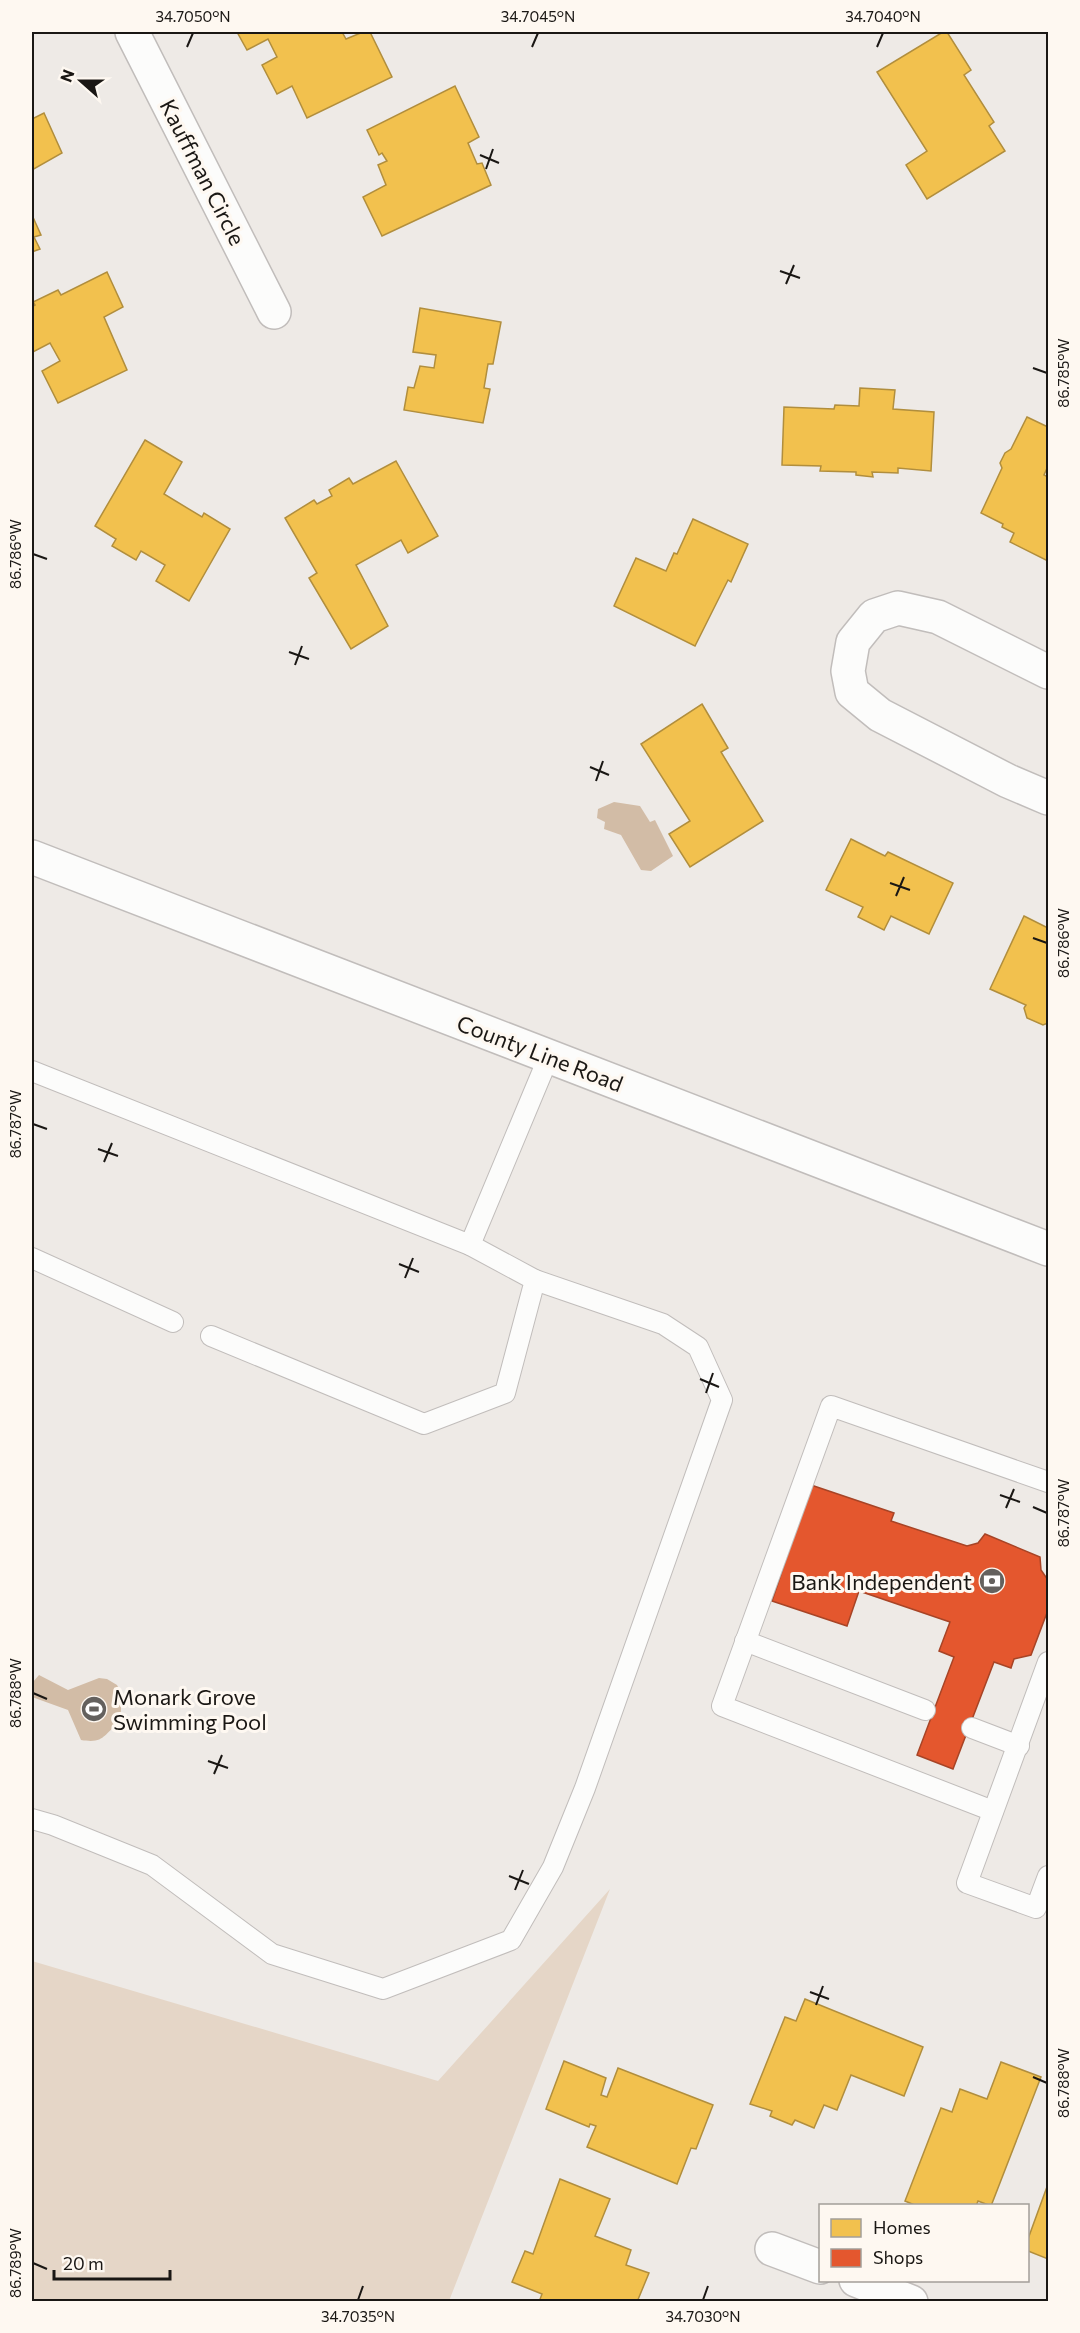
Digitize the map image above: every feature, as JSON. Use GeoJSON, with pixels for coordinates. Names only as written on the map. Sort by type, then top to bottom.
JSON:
{"type":"FeatureCollection","features":[{"type":"Feature","properties":{"kind":"main road","name":"Kauffman Circle"},"geometry":{"type":"LineString","coordinates":[[132,32],[274,312]]}},
{"type":"Feature","properties":{"kind":"main road"},"geometry":{"type":"LineString","coordinates":[[1048,672],[938,617],[898,608],[874,616],[853,642],[848,671],[852,692],[880,715],[1008,781],[1048,798]]}},
{"type":"Feature","properties":{"kind":"main road","name":"County Line Road"},"geometry":{"type":"LineString","coordinates":[[32,857],[1048,1249]]}},
{"type":"Feature","properties":{"kind":"main road"},"geometry":{"type":"LineString","coordinates":[[772,2249],[819,2267]]}},
{"type":"Feature","properties":{"kind":"main road"},"geometry":{"type":"LineString","coordinates":[[861,2282],[911,2301]]}},
{"type":"Feature","properties":{"kind":"lane"},"geometry":{"type":"LineString","coordinates":[[470,1245],[549,1056]]}},
{"type":"Feature","properties":{"kind":"lane"},"geometry":{"type":"LineString","coordinates":[[32,1071],[470,1245],[535,1280],[663,1324],[699,1347],[722,1400],[585,1788],[554,1867],[511,1940],[383,1989],[272,1954],[152,1865],[53,1825],[32,1819]]}},
{"type":"Feature","properties":{"kind":"lane"},"geometry":{"type":"LineString","coordinates":[[32,1258],[174,1322]]}},
{"type":"Feature","properties":{"kind":"lane"},"geometry":{"type":"LineString","coordinates":[[211,1336],[424,1424],[505,1392],[535,1280]]}},
{"type":"Feature","properties":{"kind":"lane"},"geometry":{"type":"LineString","coordinates":[[993,1811],[722,1706],[831,1406],[1048,1482]]}},
{"type":"Feature","properties":{"kind":"lane"},"geometry":{"type":"LineString","coordinates":[[745,1641],[925,1710]]}},
{"type":"Feature","properties":{"kind":"lane"},"geometry":{"type":"LineString","coordinates":[[1048,1662],[967,1883],[1042,1910],[1048,1876]]}},
{"type":"Feature","properties":{"kind":"lane"},"geometry":{"type":"LineString","coordinates":[[972,1728],[1019,1746]]}},
{"type":"Feature","properties":{"kind":"shaded area"},"geometry":{"type":"Polygon","coordinates":[[[614,802],[640,806],[650,822],[655,820],[673,856],[651,871],[641,870],[621,835],[604,829],[605,822],[597,818],[598,809],[614,802]]]}},
{"type":"Feature","properties":{"kind":"shaded area","name":"Monark Grove Swimming Pool"},"geometry":{"type":"Polygon","coordinates":[[[39,1675],[68,1690],[99,1678],[107,1679],[117,1685],[122,1695],[120,1723],[100,1739],[81,1740],[68,1710],[32,1697],[33,1682],[39,1675]]]}},
{"type":"Feature","properties":{"kind":"shaded area"},"geometry":{"type":"Polygon","coordinates":[[[610,1889],[449,2301],[32,2301],[32,1961],[438,2081],[610,1889]]]}},
{"type":"Feature","properties":{"kind":"building: Homes"},"geometry":{"type":"Polygon","coordinates":[[[237,32],[342,32],[346,39],[363,32],[370,32],[392,77],[307,118],[292,86],[277,94],[262,65],[277,57],[268,39],[247,50],[237,32]]]}},
{"type":"Feature","properties":{"kind":"building: Homes"},"geometry":{"type":"Polygon","coordinates":[[[943,32],[947,32],[971,70],[964,75],[994,122],[989,126],[1005,151],[927,199],[906,165],[927,151],[877,72],[943,32]]]}},
{"type":"Feature","properties":{"kind":"building: Homes"},"geometry":{"type":"Polygon","coordinates":[[[455,86],[479,137],[468,143],[477,164],[482,163],[491,185],[382,236],[363,197],[386,185],[378,165],[387,161],[382,153],[379,155],[367,130],[455,86]]]}},
{"type":"Feature","properties":{"kind":"building: Homes"},"geometry":{"type":"Polygon","coordinates":[[[44,113],[62,153],[32,170],[32,119],[44,113]]]}},
{"type":"Feature","properties":{"kind":"building: Homes"},"geometry":{"type":"Polygon","coordinates":[[[32,215],[41,235],[34,237],[40,249],[32,252],[32,215]]]}},
{"type":"Feature","properties":{"kind":"building: Homes"},"geometry":{"type":"Polygon","coordinates":[[[107,272],[123,307],[104,317],[127,370],[58,403],[42,371],[60,361],[50,343],[33,352],[32,349],[32,307],[35,305],[33,302],[58,290],[61,295],[107,272]]]}},
{"type":"Feature","properties":{"kind":"building: Homes"},"geometry":{"type":"Polygon","coordinates":[[[420,308],[501,322],[493,364],[488,364],[484,388],[490,389],[483,423],[404,410],[408,387],[414,388],[420,366],[434,368],[436,355],[413,352],[420,308]]]}},
{"type":"Feature","properties":{"kind":"building: Homes"},"geometry":{"type":"Polygon","coordinates":[[[860,388],[895,390],[893,409],[934,412],[931,471],[898,468],[898,473],[872,472],[873,477],[856,475],[856,472],[820,471],[821,466],[782,465],[784,407],[834,409],[835,405],[859,406],[860,388]]]}},
{"type":"Feature","properties":{"kind":"building: Homes"},"geometry":{"type":"Polygon","coordinates":[[[1027,417],[1048,427],[1048,466],[1044,475],[1048,477],[1048,561],[1010,542],[1014,533],[1002,527],[1003,524],[981,513],[1002,468],[1000,463],[1005,453],[1011,449],[1027,417]]]}},
{"type":"Feature","properties":{"kind":"building: Homes"},"geometry":{"type":"Polygon","coordinates":[[[145,440],[182,462],[164,494],[202,517],[204,513],[230,529],[189,601],[156,581],[165,565],[141,551],[136,560],[112,546],[116,539],[95,526],[145,440]]]}},
{"type":"Feature","properties":{"kind":"building: Homes"},"geometry":{"type":"Polygon","coordinates":[[[396,461],[438,536],[408,553],[401,540],[356,565],[388,626],[351,649],[309,578],[317,573],[285,518],[314,500],[317,504],[332,496],[329,490],[349,478],[353,484],[396,461]]]}},
{"type":"Feature","properties":{"kind":"building: Homes"},"geometry":{"type":"Polygon","coordinates":[[[693,519],[748,544],[731,582],[728,580],[695,646],[614,606],[636,558],[666,571],[674,553],[677,554],[693,519]]]}},
{"type":"Feature","properties":{"kind":"building: Homes"},"geometry":{"type":"Polygon","coordinates":[[[702,704],[728,748],[721,752],[763,821],[690,867],[669,834],[690,821],[641,744],[702,704]]]}},
{"type":"Feature","properties":{"kind":"building: Homes"},"geometry":{"type":"Polygon","coordinates":[[[851,839],[885,856],[888,852],[953,883],[929,934],[891,916],[884,930],[858,917],[863,907],[826,890],[851,839]]]}},
{"type":"Feature","properties":{"kind":"building: Homes"},"geometry":{"type":"Polygon","coordinates":[[[1024,916],[1048,928],[1048,1023],[1043,1025],[1027,1018],[1024,1008],[1026,1005],[990,989],[1024,916]]]}},
{"type":"Feature","properties":{"kind":"building: Homes"},"geometry":{"type":"Polygon","coordinates":[[[805,1999],[923,2047],[904,2096],[851,2075],[837,2110],[824,2105],[814,2128],[795,2120],[792,2125],[770,2116],[772,2111],[750,2104],[785,2017],[796,2021],[805,1999]]]}},
{"type":"Feature","properties":{"kind":"building: Homes"},"geometry":{"type":"Polygon","coordinates":[[[564,2061],[606,2078],[601,2095],[607,2097],[618,2068],[713,2105],[696,2149],[691,2148],[677,2184],[587,2147],[596,2126],[590,2124],[589,2127],[546,2109],[564,2061]]]}},
{"type":"Feature","properties":{"kind":"building: Homes"},"geometry":{"type":"Polygon","coordinates":[[[1001,2062],[1041,2077],[992,2204],[978,2201],[977,2204],[912,2204],[905,2201],[941,2108],[952,2112],[960,2089],[987,2099],[1001,2062]]]}},
{"type":"Feature","properties":{"kind":"building: Homes"},"geometry":{"type":"Polygon","coordinates":[[[560,2179],[610,2199],[595,2236],[631,2250],[626,2265],[649,2273],[637,2302],[539,2302],[542,2294],[512,2282],[525,2251],[533,2254],[560,2179]]]}},
{"type":"Feature","properties":{"kind":"building: Homes"},"geometry":{"type":"Polygon","coordinates":[[[1048,2184],[1048,2259],[1029,2251],[1029,2236],[1048,2184]]]}},
{"type":"Feature","properties":{"kind":"building: Shops"},"geometry":{"type":"Polygon","coordinates":[[[811,1485],[894,1513],[891,1521],[967,1546],[978,1543],[985,1534],[1040,1557],[1041,1570],[1048,1580],[1048,1610],[1031,1655],[1014,1659],[1011,1668],[994,1662],[953,1769],[917,1755],[954,1657],[939,1651],[950,1622],[859,1591],[847,1626],[772,1601],[811,1485]]]}},
{"type":"Feature","properties":{"kind":"place","name":"Bank Independent"},"geometry":{"type":"Point","coordinates":[992,1581]}},
{"type":"Feature","properties":{"kind":"place","name":"Monark Grove Swimming Pool"},"geometry":{"type":"Point","coordinates":[94,1709]}}]}
